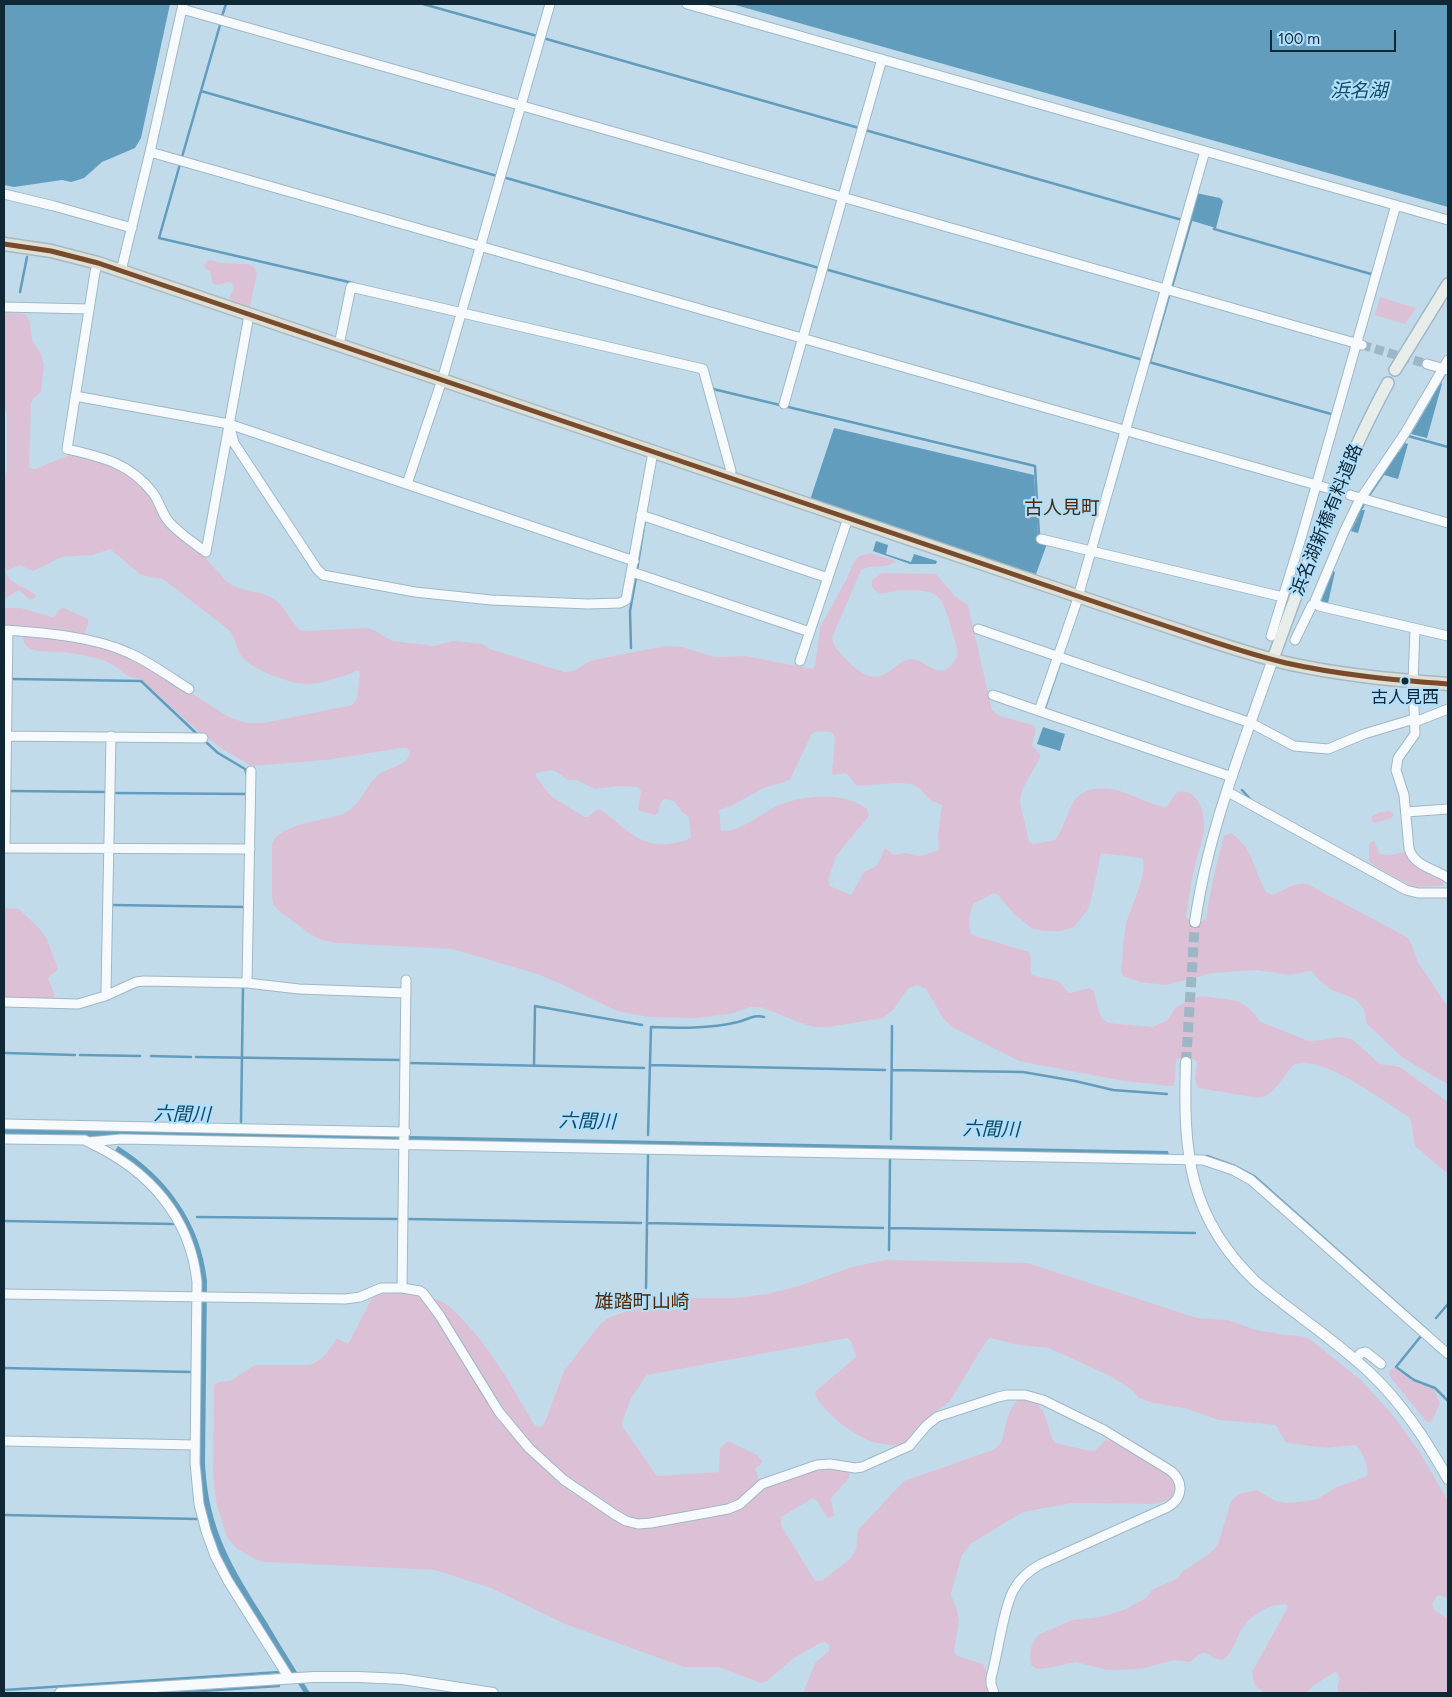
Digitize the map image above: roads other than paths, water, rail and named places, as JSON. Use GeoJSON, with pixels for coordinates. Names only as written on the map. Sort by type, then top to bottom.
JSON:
{"type":"FeatureCollection","features":[{"type":"Feature","properties":{"kind":"main road"},"geometry":{"type":"LineString","coordinates":[[4,244],[51,251],[121,271],[1228,646],[1273,659],[1354,675],[1448,684]]}},
{"type":"Feature","properties":{"kind":"main road"},"geometry":{"type":"LineString","coordinates":[[1395,370],[1448,284]]}},
{"type":"Feature","properties":{"kind":"main road","name":"浜名湖新橋有料道路"},"geometry":{"type":"LineString","coordinates":[[1273,659],[1332,501],[1370,417],[1388,383]]}},
{"type":"Feature","properties":{"kind":"street"},"geometry":{"type":"LineString","coordinates":[[407,484],[442,380],[550,4]]}},
{"type":"Feature","properties":{"kind":"street"},"geometry":{"type":"LineString","coordinates":[[687,4],[1448,220]]}},
{"type":"Feature","properties":{"kind":"street"},"geometry":{"type":"LineString","coordinates":[[121,271],[150,152],[182,6],[520,106],[1359,345]]}},
{"type":"Feature","properties":{"kind":"street"},"geometry":{"type":"LineString","coordinates":[[784,404],[882,59]]}},
{"type":"Feature","properties":{"kind":"street"},"geometry":{"type":"LineString","coordinates":[[1039,711],[1092,551],[1205,151]]}},
{"type":"Feature","properties":{"kind":"street"},"geometry":{"type":"LineString","coordinates":[[150,152],[1327,488]]}},
{"type":"Feature","properties":{"kind":"street"},"geometry":{"type":"LineString","coordinates":[[4,194],[132,228]]}},
{"type":"Feature","properties":{"kind":"street"},"geometry":{"type":"LineString","coordinates":[[1271,636],[1359,345],[1396,205]]}},
{"type":"Feature","properties":{"kind":"street"},"geometry":{"type":"LineString","coordinates":[[98,264],[95,272],[67,449],[101,458],[127,468],[153,493],[172,525],[206,552],[249,315]]}},
{"type":"Feature","properties":{"kind":"street"},"geometry":{"type":"LineString","coordinates":[[339,345],[351,287],[703,369],[731,471],[729,477]]}},
{"type":"Feature","properties":{"kind":"street"},"geometry":{"type":"LineString","coordinates":[[4,307],[89,309]]}},
{"type":"Feature","properties":{"kind":"street"},"geometry":{"type":"LineString","coordinates":[[1316,603],[1316,598],[1344,532],[1362,498],[1446,369],[1448,360]]}},
{"type":"Feature","properties":{"kind":"street"},"geometry":{"type":"LineString","coordinates":[[1427,364],[1446,369]]}},
{"type":"Feature","properties":{"kind":"street"},"geometry":{"type":"LineString","coordinates":[[75,396],[229,424],[634,561]]}},
{"type":"Feature","properties":{"kind":"street"},"geometry":{"type":"LineString","coordinates":[[229,424],[234,443],[317,569],[324,575],[415,592],[537,603],[588,604],[624,602],[628,597],[653,452]]}},
{"type":"Feature","properties":{"kind":"street"},"geometry":{"type":"LineString","coordinates":[[1350,494],[1448,523]]}},
{"type":"Feature","properties":{"kind":"street"},"geometry":{"type":"LineString","coordinates":[[641,515],[828,578]]}},
{"type":"Feature","properties":{"kind":"street"},"geometry":{"type":"LineString","coordinates":[[800,661],[848,518]]}},
{"type":"Feature","properties":{"kind":"street"},"geometry":{"type":"LineString","coordinates":[[1041,539],[1283,597]]}},
{"type":"Feature","properties":{"kind":"street"},"geometry":{"type":"LineString","coordinates":[[632,572],[810,632]]}},
{"type":"Feature","properties":{"kind":"street"},"geometry":{"type":"LineString","coordinates":[[1316,603],[1319,606],[1448,636]]}},
{"type":"Feature","properties":{"kind":"street"},"geometry":{"type":"LineString","coordinates":[[1295,640],[1312,605],[1316,603]]}},
{"type":"Feature","properties":{"kind":"street"},"geometry":{"type":"LineString","coordinates":[[978,629],[1251,723],[1294,746],[1322,749],[1333,748],[1364,734],[1414,721],[1448,709]]}},
{"type":"Feature","properties":{"kind":"street"},"geometry":{"type":"LineString","coordinates":[[1414,629],[1413,682],[1415,734],[1398,758],[1396,764],[1397,776],[1404,795],[1409,849],[1412,856],[1421,864],[1448,878]]}},
{"type":"Feature","properties":{"kind":"street"},"geometry":{"type":"LineString","coordinates":[[188,689],[138,657],[123,650],[86,640],[52,634],[6,630],[5,848],[250,849]]}},
{"type":"Feature","properties":{"kind":"street"},"geometry":{"type":"LineString","coordinates":[[1195,922],[1205,866],[1232,777],[1273,659]]}},
{"type":"Feature","properties":{"kind":"street"},"geometry":{"type":"LineString","coordinates":[[993,694],[1232,777]]}},
{"type":"Feature","properties":{"kind":"street"},"geometry":{"type":"LineString","coordinates":[[5,736],[203,738]]}},
{"type":"Feature","properties":{"kind":"street"},"geometry":{"type":"LineString","coordinates":[[108,995],[106,991],[111,736]]}},
{"type":"Feature","properties":{"kind":"street"},"geometry":{"type":"LineString","coordinates":[[247,983],[252,771]]}},
{"type":"Feature","properties":{"kind":"street"},"geometry":{"type":"LineString","coordinates":[[1228,792],[1406,890],[1418,893],[1448,893]]}},
{"type":"Feature","properties":{"kind":"street"},"geometry":{"type":"LineString","coordinates":[[1406,812],[1448,809]]}},
{"type":"Feature","properties":{"kind":"street"},"geometry":{"type":"LineString","coordinates":[[402,1288],[406,980]]}},
{"type":"Feature","properties":{"kind":"street"},"geometry":{"type":"LineString","coordinates":[[4,1002],[78,1004],[108,995],[136,982],[247,983],[299,988],[406,993]]}},
{"type":"Feature","properties":{"kind":"street"},"geometry":{"type":"LineString","coordinates":[[1186,1062],[1185,1111],[1189,1160],[1203,1209],[1230,1256],[1256,1282],[1355,1360],[1385,1388],[1415,1425],[1448,1479]]}},
{"type":"Feature","properties":{"kind":"street"},"geometry":{"type":"LineString","coordinates":[[4,1124],[1203,1160],[1223,1166],[1251,1180],[1448,1354]]}},
{"type":"Feature","properties":{"kind":"street"},"geometry":{"type":"LineString","coordinates":[[88,1142],[404,1137]]}},
{"type":"Feature","properties":{"kind":"street"},"geometry":{"type":"LineString","coordinates":[[4,1139],[84,1140],[116,1157],[150,1182],[168,1204],[182,1228],[192,1254],[202,1297],[195,1445],[198,1497],[210,1544],[228,1580],[294,1678]]}},
{"type":"Feature","properties":{"kind":"street"},"geometry":{"type":"LineString","coordinates":[[4,1294],[353,1299],[381,1288],[402,1288],[420,1291],[440,1316],[499,1412],[529,1448],[564,1480],[614,1514],[626,1521],[638,1524],[728,1509],[740,1504],[762,1484],[817,1465],[830,1464],[854,1468],[862,1467],[909,1446],[926,1426],[937,1417],[1007,1395],[1025,1394],[1043,1400],[1104,1430],[1171,1471],[1179,1480],[1180,1493],[1173,1504],[1041,1564],[1018,1581],[1006,1607],[991,1678],[994,1693]]}},
{"type":"Feature","properties":{"kind":"street"},"geometry":{"type":"LineString","coordinates":[[1355,1360],[1361,1353],[1366,1352],[1381,1364]]}},
{"type":"Feature","properties":{"kind":"street"},"geometry":{"type":"LineString","coordinates":[[4,1441],[195,1445]]}},
{"type":"Feature","properties":{"kind":"street"},"geometry":{"type":"LineString","coordinates":[[60,1693],[294,1678],[358,1677],[402,1679],[493,1693]]}},
{"type":"Feature","properties":{"kind":"water"},"geometry":{"type":"Polygon","coordinates":[[[4,4],[170,4],[141,138],[135,148],[102,162],[84,178],[71,182],[62,180],[14,187],[4,185],[4,4]]]}},
{"type":"Feature","properties":{"kind":"water","name":"浜名湖"},"geometry":{"type":"Polygon","coordinates":[[[732,4],[1448,4],[1448,207],[732,4]]]}},
{"type":"Feature","properties":{"kind":"water"},"geometry":{"type":"Polygon","coordinates":[[[1196,193],[1220,198],[1223,201],[1216,228],[1189,220],[1196,193]]]}},
{"type":"Feature","properties":{"kind":"water"},"geometry":{"type":"Polygon","coordinates":[[[1441,383],[1427,438],[1411,434],[1441,383]]]}},
{"type":"Feature","properties":{"kind":"water"},"geometry":{"type":"Polygon","coordinates":[[[834,428],[1034,475],[1038,536],[1036,541],[1047,544],[1036,574],[1022,571],[810,500],[834,428]]]}},
{"type":"Feature","properties":{"kind":"water"},"geometry":{"type":"Polygon","coordinates":[[[1405,443],[1408,444],[1398,479],[1384,475],[1405,443]]]}},
{"type":"Feature","properties":{"kind":"water"},"geometry":{"type":"Polygon","coordinates":[[[1362,510],[1365,510],[1358,533],[1351,531],[1362,510]]]}},
{"type":"Feature","properties":{"kind":"water"},"geometry":{"type":"Polygon","coordinates":[[[876,541],[888,545],[886,554],[911,562],[914,554],[937,561],[936,564],[910,564],[873,551],[876,541]]]}},
{"type":"Feature","properties":{"kind":"water"},"geometry":{"type":"Polygon","coordinates":[[[1333,571],[1335,572],[1328,603],[1321,601],[1333,571]]]}},
{"type":"Feature","properties":{"kind":"water"},"geometry":{"type":"Polygon","coordinates":[[[1043,727],[1065,734],[1060,751],[1037,744],[1043,727]]]}},
{"type":"Feature","properties":{"kind":"water"},"geometry":{"type":"Polygon","coordinates":[[[4,1128],[1168,1151],[1169,1156],[91,1138],[85,1136],[4,1134],[4,1128]]]}},
{"type":"Feature","properties":{"kind":"water"},"geometry":{"type":"Polygon","coordinates":[[[118,1146],[136,1158],[166,1187],[179,1203],[197,1240],[207,1281],[205,1463],[211,1508],[217,1528],[233,1565],[310,1693],[304,1693],[231,1579],[209,1529],[203,1503],[199,1463],[201,1281],[198,1261],[184,1223],[173,1206],[147,1176],[115,1151],[118,1146]]]}},
{"type":"Feature","properties":{"kind":"waterway"},"geometry":{"type":"LineString","coordinates":[[222,16],[226,4]]}},
{"type":"Feature","properties":{"kind":"waterway"},"geometry":{"type":"LineString","coordinates":[[423,4],[537,36]]}},
{"type":"Feature","properties":{"kind":"waterway"},"geometry":{"type":"LineString","coordinates":[[182,157],[220,25]]}},
{"type":"Feature","properties":{"kind":"waterway"},"geometry":{"type":"LineString","coordinates":[[543,38],[859,128]]}},
{"type":"Feature","properties":{"kind":"waterway"},"geometry":{"type":"LineString","coordinates":[[201,91],[497,176]]}},
{"type":"Feature","properties":{"kind":"waterway"},"geometry":{"type":"LineString","coordinates":[[865,130],[1182,220]]}},
{"type":"Feature","properties":{"kind":"waterway"},"geometry":{"type":"LineString","coordinates":[[180,164],[159,238],[353,283]]}},
{"type":"Feature","properties":{"kind":"waterway"},"geometry":{"type":"LineString","coordinates":[[503,177],[819,268]]}},
{"type":"Feature","properties":{"kind":"waterway"},"geometry":{"type":"LineString","coordinates":[[1172,287],[1191,221]]}},
{"type":"Feature","properties":{"kind":"waterway"},"geometry":{"type":"LineString","coordinates":[[1215,228],[1371,274]]}},
{"type":"Feature","properties":{"kind":"waterway"},"geometry":{"type":"LineString","coordinates":[[20,292],[27,257]]}},
{"type":"Feature","properties":{"kind":"waterway"},"geometry":{"type":"LineString","coordinates":[[825,269],[1143,360]]}},
{"type":"Feature","properties":{"kind":"waterway"},"geometry":{"type":"LineString","coordinates":[[1150,362],[1169,296]]}},
{"type":"Feature","properties":{"kind":"waterway"},"geometry":{"type":"LineString","coordinates":[[1149,362],[1331,414]]}},
{"type":"Feature","properties":{"kind":"waterway"},"geometry":{"type":"LineString","coordinates":[[1431,398],[1445,374]]}},
{"type":"Feature","properties":{"kind":"waterway"},"geometry":{"type":"LineString","coordinates":[[712,387],[713,389],[1035,466],[1039,535],[1043,536]]}},
{"type":"Feature","properties":{"kind":"waterway"},"geometry":{"type":"LineString","coordinates":[[1408,436],[1448,447]]}},
{"type":"Feature","properties":{"kind":"waterway"},"geometry":{"type":"LineString","coordinates":[[1370,494],[1398,452]]}},
{"type":"Feature","properties":{"kind":"waterway"},"geometry":{"type":"LineString","coordinates":[[1348,533],[1364,504]]}},
{"type":"Feature","properties":{"kind":"waterway"},"geometry":{"type":"LineString","coordinates":[[637,570],[645,520]]}},
{"type":"Feature","properties":{"kind":"waterway"},"geometry":{"type":"LineString","coordinates":[[631,648],[630,611],[636,577]]}},
{"type":"Feature","properties":{"kind":"waterway"},"geometry":{"type":"LineString","coordinates":[[1045,708],[1061,660]]}},
{"type":"Feature","properties":{"kind":"waterway"},"geometry":{"type":"LineString","coordinates":[[13,679],[141,681],[196,733]]}},
{"type":"Feature","properties":{"kind":"waterway"},"geometry":{"type":"LineString","coordinates":[[207,743],[218,753],[245,769],[247,776]]}},
{"type":"Feature","properties":{"kind":"waterway"},"geometry":{"type":"LineString","coordinates":[[1242,790],[1251,800]]}},
{"type":"Feature","properties":{"kind":"waterway"},"geometry":{"type":"LineString","coordinates":[[11,791],[106,792]]}},
{"type":"Feature","properties":{"kind":"waterway"},"geometry":{"type":"LineString","coordinates":[[114,793],[247,794]]}},
{"type":"Feature","properties":{"kind":"waterway"},"geometry":{"type":"LineString","coordinates":[[111,905],[245,907]]}},
{"type":"Feature","properties":{"kind":"waterway"},"geometry":{"type":"LineString","coordinates":[[241,1122],[243,988]]}},
{"type":"Feature","properties":{"kind":"waterway"},"geometry":{"type":"LineString","coordinates":[[534,1066],[535,1006],[642,1025]]}},
{"type":"Feature","properties":{"kind":"waterway"},"geometry":{"type":"LineString","coordinates":[[648,1135],[651,1027],[705,1027],[738,1022],[754,1017],[764,1017]]}},
{"type":"Feature","properties":{"kind":"waterway"},"geometry":{"type":"LineString","coordinates":[[891,1139],[892,1026]]}},
{"type":"Feature","properties":{"kind":"waterway"},"geometry":{"type":"LineString","coordinates":[[6,1053],[75,1055]]}},
{"type":"Feature","properties":{"kind":"waterway"},"geometry":{"type":"LineString","coordinates":[[80,1055],[140,1056]]}},
{"type":"Feature","properties":{"kind":"waterway"},"geometry":{"type":"LineString","coordinates":[[151,1056],[191,1057]]}},
{"type":"Feature","properties":{"kind":"waterway"},"geometry":{"type":"LineString","coordinates":[[196,1057],[401,1060]]}},
{"type":"Feature","properties":{"kind":"waterway"},"geometry":{"type":"LineString","coordinates":[[409,1063],[644,1068]]}},
{"type":"Feature","properties":{"kind":"waterway"},"geometry":{"type":"LineString","coordinates":[[650,1065],[885,1070]]}},
{"type":"Feature","properties":{"kind":"waterway"},"geometry":{"type":"LineString","coordinates":[[892,1070],[1023,1072],[1113,1090],[1167,1094]]}},
{"type":"Feature","properties":{"kind":"waterway"},"geometry":{"type":"LineString","coordinates":[[646,1288],[648,1155]]}},
{"type":"Feature","properties":{"kind":"waterway"},"geometry":{"type":"LineString","coordinates":[[1207,1156],[1235,1166],[1254,1176],[1428,1331]]}},
{"type":"Feature","properties":{"kind":"waterway"},"geometry":{"type":"LineString","coordinates":[[889,1250],[890,1159]]}},
{"type":"Feature","properties":{"kind":"waterway"},"geometry":{"type":"LineString","coordinates":[[197,1217],[399,1219]]}},
{"type":"Feature","properties":{"kind":"waterway"},"geometry":{"type":"LineString","coordinates":[[407,1219],[641,1223]]}},
{"type":"Feature","properties":{"kind":"waterway"},"geometry":{"type":"LineString","coordinates":[[4,1221],[173,1224]]}},
{"type":"Feature","properties":{"kind":"waterway"},"geometry":{"type":"LineString","coordinates":[[647,1223],[883,1228]]}},
{"type":"Feature","properties":{"kind":"waterway"},"geometry":{"type":"LineString","coordinates":[[889,1228],[1195,1233]]}},
{"type":"Feature","properties":{"kind":"waterway"},"geometry":{"type":"LineString","coordinates":[[1436,1318],[1448,1304]]}},
{"type":"Feature","properties":{"kind":"waterway"},"geometry":{"type":"LineString","coordinates":[[1421,1336],[1396,1367],[1414,1380],[1435,1388],[1448,1401]]}},
{"type":"Feature","properties":{"kind":"waterway"},"geometry":{"type":"LineString","coordinates":[[4,1368],[191,1372]]}},
{"type":"Feature","properties":{"kind":"waterway"},"geometry":{"type":"LineString","coordinates":[[4,1515],[198,1519]]}},
{"type":"Feature","properties":{"kind":"waterway"},"geometry":{"type":"LineString","coordinates":[[4,1690],[280,1672]]}},
{"type":"Feature","properties":{"kind":"waterway"},"geometry":{"type":"LineString","coordinates":[[172,1693],[279,1686]]}},
{"type":"Feature","properties":{"kind":"tunnel"},"geometry":{"type":"LineString","coordinates":[[1362,345],[1427,364]]}},
{"type":"Feature","properties":{"kind":"tunnel"},"geometry":{"type":"LineString","coordinates":[[1186,1062],[1195,922]]}},
{"type":"Feature","properties":{"kind":"place","name":"古人見西"},"geometry":{"type":"Point","coordinates":[1405,681]}},
{"type":"Feature","properties":{"kind":"district","name":"古人見町"},"geometry":{"type":"Point","coordinates":[1062,508]}},
{"type":"Feature","properties":{"kind":"district","name":"雄踏町山崎"},"geometry":{"type":"Point","coordinates":[642,1302]}},
{"type":"Feature","properties":{"kind":"water label","name":"六間川"},"geometry":{"type":"Point","coordinates":[182,1115]}},
{"type":"Feature","properties":{"kind":"water label","name":"六間川"},"geometry":{"type":"Point","coordinates":[587,1122]}},
{"type":"Feature","properties":{"kind":"water label","name":"六間川"},"geometry":{"type":"Point","coordinates":[991,1130]}}]}
